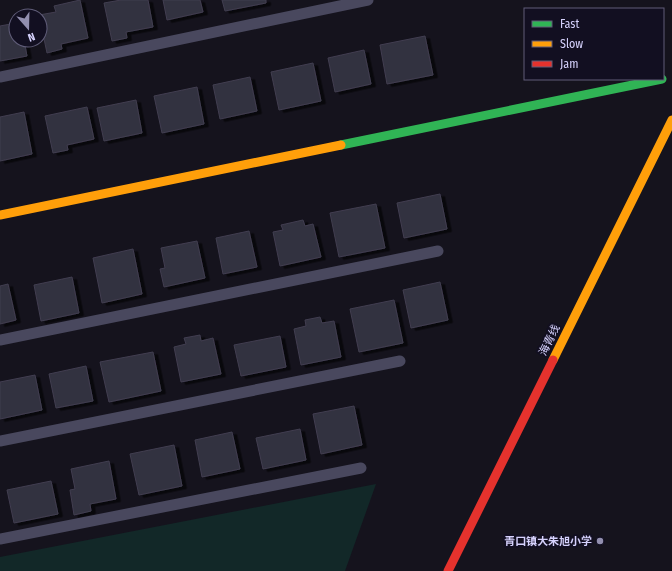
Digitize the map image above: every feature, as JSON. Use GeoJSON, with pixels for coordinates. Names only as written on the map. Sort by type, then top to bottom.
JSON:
{"type":"FeatureCollection","features":[{"type":"Feature","properties":{"kind":"street"},"geometry":{"type":"LineString","coordinates":[[0,215],[657,80]]}},
{"type":"Feature","properties":{"kind":"street","name":"海青线"},"geometry":{"type":"LineString","coordinates":[[448,571],[672,120]]}},
{"type":"Feature","properties":{"kind":"lane"},"geometry":{"type":"LineString","coordinates":[[0,77],[368,0]]}},
{"type":"Feature","properties":{"kind":"lane"},"geometry":{"type":"LineString","coordinates":[[0,340],[438,252]]}},
{"type":"Feature","properties":{"kind":"lane"},"geometry":{"type":"LineString","coordinates":[[0,441],[400,361]]}},
{"type":"Feature","properties":{"kind":"lane"},"geometry":{"type":"LineString","coordinates":[[0,539],[362,468]]}},
{"type":"Feature","properties":{"kind":"green space"},"geometry":{"type":"Polygon","coordinates":[[[376,484],[345,571],[0,571],[0,557],[376,484]]]}},
{"type":"Feature","properties":{"kind":"building"},"geometry":{"type":"Polygon","coordinates":[[[80,0],[88,38],[61,44],[62,49],[47,53],[48,13],[56,12],[54,6],[80,0]]]}},
{"type":"Feature","properties":{"kind":"building"},"geometry":{"type":"Polygon","coordinates":[[[121,0],[148,0],[153,27],[126,32],[127,38],[112,41],[104,3],[121,0]]]}},
{"type":"Feature","properties":{"kind":"building"},"geometry":{"type":"Polygon","coordinates":[[[163,0],[200,0],[203,12],[167,20],[163,0]]]}},
{"type":"Feature","properties":{"kind":"building"},"geometry":{"type":"Polygon","coordinates":[[[222,0],[266,0],[266,3],[225,11],[222,0]]]}},
{"type":"Feature","properties":{"kind":"building"},"geometry":{"type":"Polygon","coordinates":[[[8,24],[8,48],[26,48],[27,56],[0,61],[0,26],[8,24]]]}},
{"type":"Feature","properties":{"kind":"building"},"geometry":{"type":"Polygon","coordinates":[[[425,36],[433,75],[387,84],[380,45],[425,36]]]}},
{"type":"Feature","properties":{"kind":"building"},"geometry":{"type":"Polygon","coordinates":[[[364,50],[371,84],[335,92],[328,58],[364,50]]]}},
{"type":"Feature","properties":{"kind":"building"},"geometry":{"type":"Polygon","coordinates":[[[313,63],[321,101],[279,110],[271,72],[313,63]]]}},
{"type":"Feature","properties":{"kind":"building"},"geometry":{"type":"Polygon","coordinates":[[[250,77],[257,111],[220,119],[213,85],[250,77]]]}},
{"type":"Feature","properties":{"kind":"building"},"geometry":{"type":"Polygon","coordinates":[[[197,87],[204,124],[162,133],[154,96],[197,87]]]}},
{"type":"Feature","properties":{"kind":"building"},"geometry":{"type":"Polygon","coordinates":[[[136,100],[142,133],[104,141],[97,108],[136,100]]]}},
{"type":"Feature","properties":{"kind":"building"},"geometry":{"type":"Polygon","coordinates":[[[87,107],[94,139],[67,145],[68,150],[53,153],[45,116],[87,107]]]}},
{"type":"Feature","properties":{"kind":"building"},"geometry":{"type":"Polygon","coordinates":[[[24,112],[32,154],[0,161],[0,117],[24,112]]]}},
{"type":"Feature","properties":{"kind":"building"},"geometry":{"type":"Polygon","coordinates":[[[440,194],[447,229],[404,238],[397,203],[440,194]]]}},
{"type":"Feature","properties":{"kind":"building"},"geometry":{"type":"Polygon","coordinates":[[[376,204],[385,248],[339,257],[330,213],[376,204]]]}},
{"type":"Feature","properties":{"kind":"building"},"geometry":{"type":"Polygon","coordinates":[[[303,220],[305,226],[313,224],[321,257],[280,266],[273,232],[283,230],[281,225],[303,220]]]}},
{"type":"Feature","properties":{"kind":"building"},"geometry":{"type":"Polygon","coordinates":[[[249,231],[257,267],[223,274],[216,238],[249,231]]]}},
{"type":"Feature","properties":{"kind":"building"},"geometry":{"type":"Polygon","coordinates":[[[197,241],[205,278],[164,287],[160,269],[165,268],[161,248],[197,241]]]}},
{"type":"Feature","properties":{"kind":"building"},"geometry":{"type":"Polygon","coordinates":[[[133,249],[142,294],[102,303],[93,258],[133,249]]]}},
{"type":"Feature","properties":{"kind":"building"},"geometry":{"type":"Polygon","coordinates":[[[72,277],[79,313],[41,321],[34,285],[72,277]]]}},
{"type":"Feature","properties":{"kind":"building"},"geometry":{"type":"Polygon","coordinates":[[[440,282],[448,320],[411,328],[403,290],[440,282]]]}},
{"type":"Feature","properties":{"kind":"building"},"geometry":{"type":"Polygon","coordinates":[[[8,284],[16,320],[0,324],[0,286],[8,284]]]}},
{"type":"Feature","properties":{"kind":"building"},"geometry":{"type":"Polygon","coordinates":[[[394,300],[403,343],[359,352],[350,309],[394,300]]]}},
{"type":"Feature","properties":{"kind":"building"},"geometry":{"type":"Polygon","coordinates":[[[320,317],[322,323],[334,321],[341,357],[301,365],[294,329],[306,326],[305,320],[320,317]]]}},
{"type":"Feature","properties":{"kind":"building"},"geometry":{"type":"Polygon","coordinates":[[[200,335],[201,341],[213,338],[221,374],[181,382],[174,347],[186,344],[184,338],[200,335]]]}},
{"type":"Feature","properties":{"kind":"building"},"geometry":{"type":"Polygon","coordinates":[[[280,336],[286,367],[241,376],[234,345],[280,336]]]}},
{"type":"Feature","properties":{"kind":"building"},"geometry":{"type":"Polygon","coordinates":[[[153,352],[161,391],[109,402],[100,362],[153,352]]]}},
{"type":"Feature","properties":{"kind":"building"},"geometry":{"type":"Polygon","coordinates":[[[86,366],[93,401],[56,408],[49,374],[86,366]]]}},
{"type":"Feature","properties":{"kind":"building"},"geometry":{"type":"Polygon","coordinates":[[[35,375],[42,410],[0,419],[0,382],[35,375]]]}},
{"type":"Feature","properties":{"kind":"building"},"geometry":{"type":"Polygon","coordinates":[[[354,406],[362,445],[321,454],[313,414],[354,406]]]}},
{"type":"Feature","properties":{"kind":"building"},"geometry":{"type":"Polygon","coordinates":[[[300,429],[306,460],[263,469],[256,438],[300,429]]]}},
{"type":"Feature","properties":{"kind":"building"},"geometry":{"type":"Polygon","coordinates":[[[232,432],[240,469],[202,477],[195,440],[232,432]]]}},
{"type":"Feature","properties":{"kind":"building"},"geometry":{"type":"Polygon","coordinates":[[[174,445],[182,486],[139,495],[130,454],[174,445]]]}},
{"type":"Feature","properties":{"kind":"building"},"geometry":{"type":"Polygon","coordinates":[[[109,461],[116,499],[90,504],[91,511],[74,515],[70,490],[75,489],[71,469],[109,461]]]}},
{"type":"Feature","properties":{"kind":"building"},"geometry":{"type":"Polygon","coordinates":[[[51,481],[58,514],[14,523],[7,490],[51,481]]]}},
{"type":"Feature","properties":{"kind":"traffic: fast"},"geometry":{"type":"LineString","coordinates":[[341,145],[657,80]]}},
{"type":"Feature","properties":{"kind":"traffic: slow"},"geometry":{"type":"LineString","coordinates":[[553,360],[672,120]]}},
{"type":"Feature","properties":{"kind":"traffic: slow"},"geometry":{"type":"LineString","coordinates":[[0,215],[341,145]]}},
{"type":"Feature","properties":{"kind":"traffic: jam"},"geometry":{"type":"LineString","coordinates":[[448,571],[553,360]]}},
{"type":"Feature","properties":{"kind":"place","name":"青口镇大朱旭小学"},"geometry":{"type":"Point","coordinates":[600,541]}}]}
